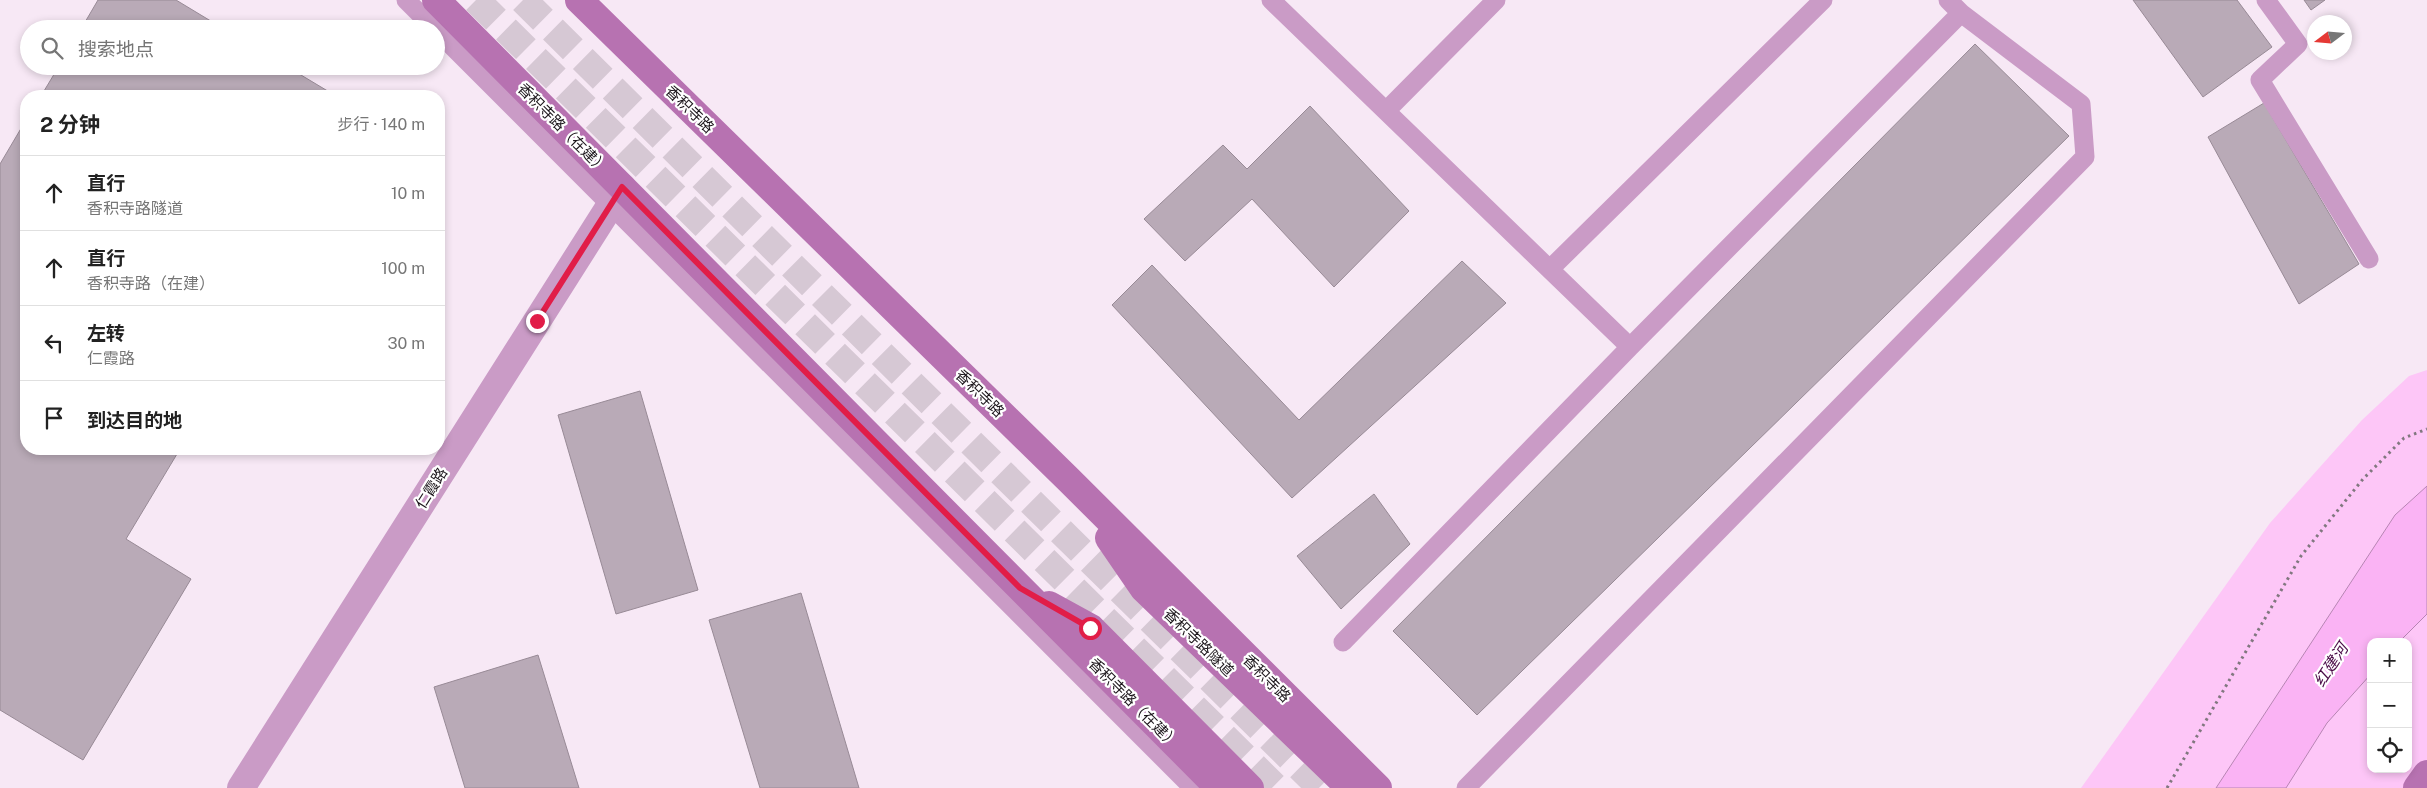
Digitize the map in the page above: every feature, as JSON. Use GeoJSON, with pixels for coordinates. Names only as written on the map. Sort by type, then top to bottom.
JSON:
{"type":"FeatureCollection","features":[{"type":"Feature","properties":{"kind":"main road","name":"香积寺路（在建）"},"geometry":{"type":"LineString","coordinates":[[436,0],[616,196],[1020,588],[1219,788]]}},
{"type":"Feature","properties":{"kind":"main road","name":"香积寺路"},"geometry":{"type":"LineString","coordinates":[[579,0],[1068,480],[1378,788]]}},
{"type":"Feature","properties":{"kind":"main road","name":"香积寺路隧道"},"geometry":{"type":"LineString","coordinates":[[1068,480],[1144,589],[1350,788]]}},
{"type":"Feature","properties":{"kind":"main road"},"geometry":{"type":"LineString","coordinates":[[1020,588],[1090,628],[1250,788]]}},
{"type":"Feature","properties":{"kind":"main road"},"geometry":{"type":"LineString","coordinates":[[2417,788],[2427,774]]}},
{"type":"Feature","properties":{"kind":"street","name":"仁霞路"},"geometry":{"type":"LineString","coordinates":[[241,788],[616,196]]}},
{"type":"Feature","properties":{"kind":"lane"},"geometry":{"type":"LineString","coordinates":[[406,0],[425,20]]}},
{"type":"Feature","properties":{"kind":"lane"},"geometry":{"type":"LineString","coordinates":[[1271,0],[1630,347]]}},
{"type":"Feature","properties":{"kind":"lane"},"geometry":{"type":"LineString","coordinates":[[1386,111],[1496,0]]}},
{"type":"Feature","properties":{"kind":"lane"},"geometry":{"type":"LineString","coordinates":[[1550,269],[1823,0]]}},
{"type":"Feature","properties":{"kind":"lane"},"geometry":{"type":"LineString","coordinates":[[2266,0],[2298,44],[2260,80],[2369,259]]}},
{"type":"Feature","properties":{"kind":"lane"},"geometry":{"type":"LineString","coordinates":[[1343,642],[1630,347],[1954,7],[2081,104],[2085,157],[1466,788]]}},
{"type":"Feature","properties":{"kind":"lane"},"geometry":{"type":"LineString","coordinates":[[445,39],[616,196],[1193,788]]}},
{"type":"Feature","properties":{"kind":"path"},"geometry":{"type":"LineString","coordinates":[[2167,788],[2301,556],[2363,479],[2404,438],[2427,429]]}},
{"type":"Feature","properties":{"kind":"shaded area"},"geometry":{"type":"Polygon","coordinates":[[[2427,370],[2427,486],[2395,515],[2216,788],[2081,788],[2270,523],[2362,420],[2409,376],[2427,370]]]}},
{"type":"Feature","properties":{"kind":"shaded area"},"geometry":{"type":"Polygon","coordinates":[[[2427,614],[2427,788],[2286,788],[2327,723],[2367,678],[2367,773],[2412,773],[2412,638],[2403,638],[2427,614]]]}},
{"type":"Feature","properties":{"kind":"water","name":"红建河"},"geometry":{"type":"Polygon","coordinates":[[[2427,486],[2427,614],[2403,638],[2367,638],[2367,678],[2327,723],[2286,788],[2216,788],[2395,515],[2427,486]]]}},
{"type":"Feature","properties":{"kind":"building"},"geometry":{"type":"Polygon","coordinates":[[[98,0],[176,0],[209,20],[86,20],[98,0]]]}},
{"type":"Feature","properties":{"kind":"building"},"geometry":{"type":"Polygon","coordinates":[[[2133,0],[2237,0],[2272,47],[2203,97],[2133,0]]]}},
{"type":"Feature","properties":{"kind":"building"},"geometry":{"type":"Polygon","coordinates":[[[2304,0],[2325,0],[2311,10],[2304,0]]]}},
{"type":"Feature","properties":{"kind":"building"},"geometry":{"type":"Polygon","coordinates":[[[1975,44],[2069,136],[1477,715],[1393,631],[1975,44]]]}},
{"type":"Feature","properties":{"kind":"building"},"geometry":{"type":"Polygon","coordinates":[[[54,75],[301,75],[326,90],[45,90],[54,75]]]}},
{"type":"Feature","properties":{"kind":"building"},"geometry":{"type":"Polygon","coordinates":[[[2264,103],[2359,264],[2299,304],[2208,137],[2264,103]]]}},
{"type":"Feature","properties":{"kind":"building"},"geometry":{"type":"Polygon","coordinates":[[[1310,106],[1409,211],[1334,287],[1252,199],[1185,261],[1144,219],[1223,145],[1247,169],[1310,106]]]}},
{"type":"Feature","properties":{"kind":"building"},"geometry":{"type":"Polygon","coordinates":[[[20,130],[20,455],[176,455],[126,539],[191,579],[83,760],[0,710],[0,164],[20,130]]]}},
{"type":"Feature","properties":{"kind":"building"},"geometry":{"type":"Polygon","coordinates":[[[1462,261],[1506,303],[1292,498],[1112,305],[1152,265],[1299,420],[1462,261]]]}},
{"type":"Feature","properties":{"kind":"building"},"geometry":{"type":"Polygon","coordinates":[[[640,391],[698,590],[616,614],[558,415],[640,391]]]}},
{"type":"Feature","properties":{"kind":"building"},"geometry":{"type":"Polygon","coordinates":[[[1374,494],[1410,544],[1341,609],[1297,556],[1374,494]]]}},
{"type":"Feature","properties":{"kind":"building"},"geometry":{"type":"Polygon","coordinates":[[[801,593],[859,788],[760,788],[709,620],[801,593]]]}},
{"type":"Feature","properties":{"kind":"building"},"geometry":{"type":"Polygon","coordinates":[[[538,655],[579,788],[465,788],[434,687],[538,655]]]}},
{"type":"Feature","properties":{"kind":"tunnel"},"geometry":{"type":"LineString","coordinates":[[476,0],[1276,788]]}},
{"type":"Feature","properties":{"kind":"tunnel"},"geometry":{"type":"LineString","coordinates":[[523,0],[1321,788]]}},
{"type":"Feature","properties":{"kind":"route"},"geometry":{"type":"LineString","coordinates":[[537,321],[622,187],[1020,588],[1090,628]]}}]}
